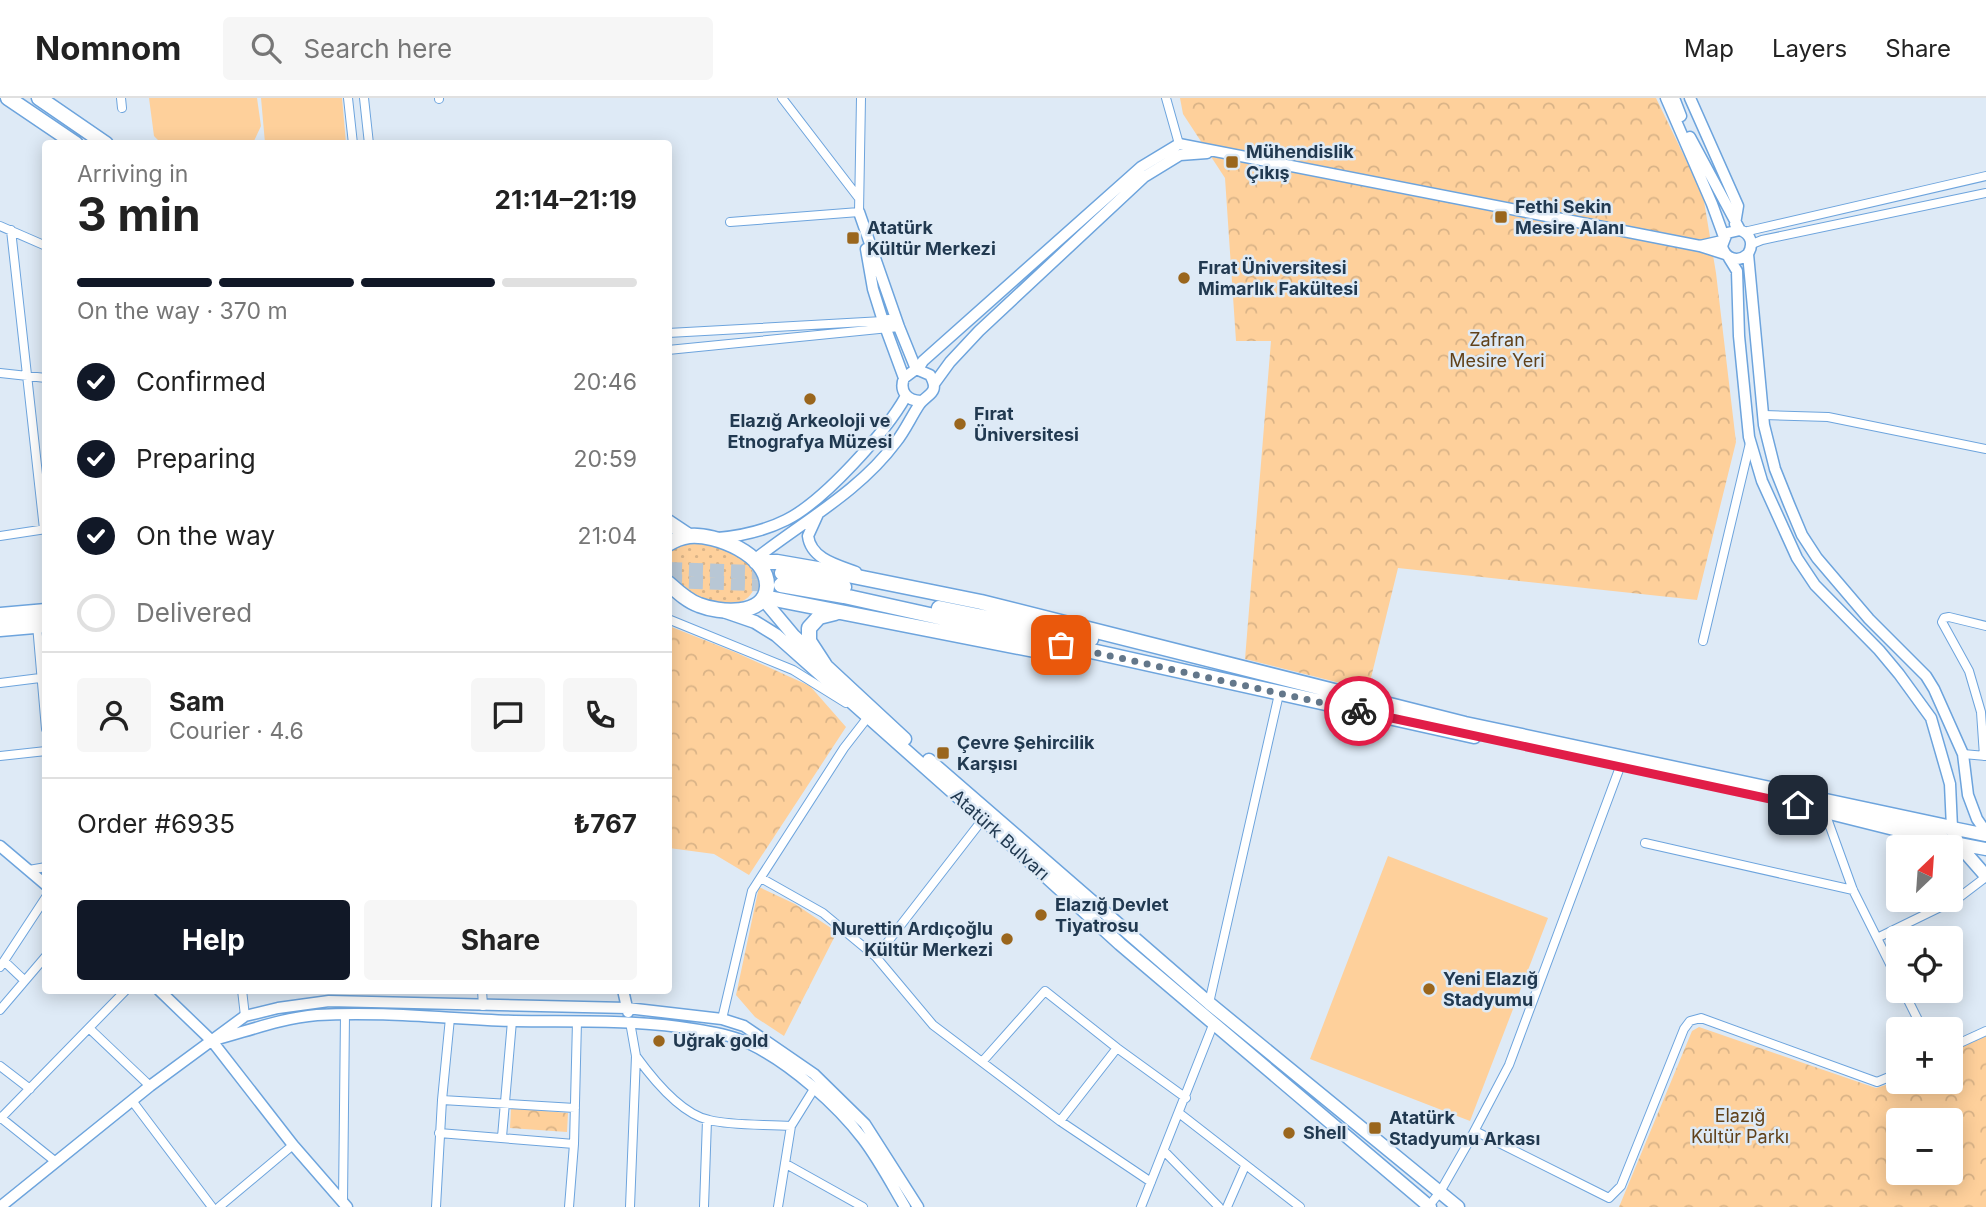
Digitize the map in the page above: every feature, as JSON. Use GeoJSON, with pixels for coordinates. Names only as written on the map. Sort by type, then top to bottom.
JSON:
{"type":"FeatureCollection","features":[{"type":"Feature","properties":{"kind":"highway"},"geometry":{"type":"LineString","coordinates":[[8,98],[70,140]]}},
{"type":"Feature","properties":{"kind":"highway"},"geometry":{"type":"LineString","coordinates":[[39,98],[100,140]]}},
{"type":"Feature","properties":{"kind":"highway"},"geometry":{"type":"LineString","coordinates":[[672,525],[689,536]]}},
{"type":"Feature","properties":{"kind":"highway"},"geometry":{"type":"LineString","coordinates":[[672,542],[689,536],[718,538],[739,548],[762,568],[767,585],[764,598]]}},
{"type":"Feature","properties":{"kind":"highway"},"geometry":{"type":"LineString","coordinates":[[755,561],[778,562],[981,602],[1465,724],[1952,828]]}},
{"type":"Feature","properties":{"kind":"highway"},"geometry":{"type":"LineString","coordinates":[[1278,677],[781,579],[857,599],[1279,694],[1824,810],[1923,835]]}},
{"type":"Feature","properties":{"kind":"highway"},"geometry":{"type":"LineString","coordinates":[[672,587],[699,605]]}},
{"type":"Feature","properties":{"kind":"highway"},"geometry":{"type":"LineString","coordinates":[[672,596],[722,610],[744,610],[764,598],[1279,694]]}},
{"type":"Feature","properties":{"kind":"highway"},"geometry":{"type":"LineString","coordinates":[[0,615],[42,611]]}},
{"type":"Feature","properties":{"kind":"highway"},"geometry":{"type":"LineString","coordinates":[[824,664],[809,641],[810,628],[819,617],[839,612]]}},
{"type":"Feature","properties":{"kind":"highway"},"geometry":{"type":"LineString","coordinates":[[0,629],[41,625]]}},
{"type":"Feature","properties":{"kind":"main road"},"geometry":{"type":"LineString","coordinates":[[1666,98],[1712,204],[1727,256],[1737,271],[1743,386],[1751,442],[1762,481],[1797,558],[1815,585],[1899,674],[1931,718],[1950,785],[1955,835]]}},
{"type":"Feature","properties":{"kind":"main road"},"geometry":{"type":"LineString","coordinates":[[1674,98],[1689,135],[1750,249],[1764,415],[1775,469],[1802,535],[1843,590],[1926,676],[1963,754],[1968,795],[1986,834]]}},
{"type":"Feature","properties":{"kind":"main road"},"geometry":{"type":"LineString","coordinates":[[1690,98],[1738,206],[1740,228]]}},
{"type":"Feature","properties":{"kind":"main road"},"geometry":{"type":"LineString","coordinates":[[904,378],[1140,167],[1179,144],[1700,246],[1740,259],[1750,249]]}},
{"type":"Feature","properties":{"kind":"main road"},"geometry":{"type":"LineString","coordinates":[[755,561],[840,498],[877,464],[897,442],[921,401],[930,396],[934,384],[950,362],[979,331],[1144,177],[1180,155],[1223,151]]}},
{"type":"Feature","properties":{"kind":"main road"},"geometry":{"type":"LineString","coordinates":[[859,212],[897,323],[917,369],[930,375],[934,384]]}},
{"type":"Feature","properties":{"kind":"main road"},"geometry":{"type":"LineString","coordinates":[[859,212],[873,289],[904,378],[902,388],[911,400],[921,401]]}},
{"type":"Feature","properties":{"kind":"main road"},"geometry":{"type":"LineString","coordinates":[[1700,246],[1723,239],[1731,230],[1740,228]]}},
{"type":"Feature","properties":{"kind":"main road"},"geometry":{"type":"LineString","coordinates":[[884,325],[897,323]]}},
{"type":"Feature","properties":{"kind":"main road"},"geometry":{"type":"LineString","coordinates":[[718,538],[737,536],[786,521],[818,498],[872,442],[897,412],[906,396]]}},
{"type":"Feature","properties":{"kind":"main road"},"geometry":{"type":"LineString","coordinates":[[819,512],[808,536],[813,551],[838,565],[885,583]]}},
{"type":"Feature","properties":{"kind":"main road","name":"Atatürk Bulvarı"},"geometry":{"type":"LineString","coordinates":[[764,598],[794,636],[917,750],[1209,1003],[1458,1207]]}},
{"type":"Feature","properties":{"kind":"main road","name":"Atatürk Bulvarı"},"geometry":{"type":"LineString","coordinates":[[722,610],[755,622],[776,635],[984,819],[1120,944],[1429,1207]]}},
{"type":"Feature","properties":{"kind":"main road"},"geometry":{"type":"LineString","coordinates":[[1952,828],[1986,834]]}},
{"type":"Feature","properties":{"kind":"main road"},"geometry":{"type":"LineString","coordinates":[[1964,845],[1986,849]]}},
{"type":"Feature","properties":{"kind":"main road"},"geometry":{"type":"LineString","coordinates":[[0,846],[42,881]]}},
{"type":"Feature","properties":{"kind":"main road"},"geometry":{"type":"LineString","coordinates":[[1964,851],[1986,877]]}},
{"type":"Feature","properties":{"kind":"main road"},"geometry":{"type":"LineString","coordinates":[[163,994],[212,1041],[293,1145],[345,1204]]}},
{"type":"Feature","properties":{"kind":"main road"},"geometry":{"type":"LineString","coordinates":[[624,994],[630,1022]]}},
{"type":"Feature","properties":{"kind":"main road"},"geometry":{"type":"LineString","coordinates":[[1,1207],[150,1086],[245,1016],[329,996],[484,1006],[627,1008],[722,1019],[744,1026],[814,1074],[865,1124],[918,1207]]}},
{"type":"Feature","properties":{"kind":"main road"},"geometry":{"type":"LineString","coordinates":[[212,1041],[283,1020],[345,1014],[512,1021],[630,1022],[719,1034],[747,1042],[767,1053],[840,1112],[865,1141],[905,1207]]}},
{"type":"Feature","properties":{"kind":"street"},"geometry":{"type":"LineString","coordinates":[[348,98],[353,140]]}},
{"type":"Feature","properties":{"kind":"street"},"geometry":{"type":"LineString","coordinates":[[364,98],[369,140]]}},
{"type":"Feature","properties":{"kind":"street"},"geometry":{"type":"LineString","coordinates":[[782,98],[858,197]]}},
{"type":"Feature","properties":{"kind":"street"},"geometry":{"type":"LineString","coordinates":[[730,222],[859,212],[861,98]]}},
{"type":"Feature","properties":{"kind":"street"},"geometry":{"type":"LineString","coordinates":[[1166,98],[1179,144]]}},
{"type":"Feature","properties":{"kind":"street"},"geometry":{"type":"LineString","coordinates":[[1740,228],[1986,176]]}},
{"type":"Feature","properties":{"kind":"street"},"geometry":{"type":"LineString","coordinates":[[1750,249],[1762,240],[1986,193]]}},
{"type":"Feature","properties":{"kind":"street"},"geometry":{"type":"LineString","coordinates":[[0,226],[42,244]]}},
{"type":"Feature","properties":{"kind":"street"},"geometry":{"type":"LineString","coordinates":[[11,230],[42,504]]}},
{"type":"Feature","properties":{"kind":"street"},"geometry":{"type":"LineString","coordinates":[[672,333],[884,325]]}},
{"type":"Feature","properties":{"kind":"street"},"geometry":{"type":"LineString","coordinates":[[672,350],[884,325]]}},
{"type":"Feature","properties":{"kind":"street"},"geometry":{"type":"LineString","coordinates":[[0,373],[42,378]]}},
{"type":"Feature","properties":{"kind":"street"},"geometry":{"type":"LineString","coordinates":[[1764,415],[1828,417],[1986,449]]}},
{"type":"Feature","properties":{"kind":"street"},"geometry":{"type":"LineString","coordinates":[[1703,641],[1751,442]]}},
{"type":"Feature","properties":{"kind":"street"},"geometry":{"type":"LineString","coordinates":[[0,536],[42,529]]}},
{"type":"Feature","properties":{"kind":"street"},"geometry":{"type":"LineString","coordinates":[[1963,754],[1985,756],[1981,712],[1969,671],[1942,622],[1949,617],[1986,626]]}},
{"type":"Feature","properties":{"kind":"street"},"geometry":{"type":"LineString","coordinates":[[672,622],[793,670],[868,717],[844,748],[752,891],[722,1019]]}},
{"type":"Feature","properties":{"kind":"street"},"geometry":{"type":"LineString","coordinates":[[41,625],[42,695]]}},
{"type":"Feature","properties":{"kind":"street"},"geometry":{"type":"LineString","coordinates":[[0,683],[40,678]]}},
{"type":"Feature","properties":{"kind":"street"},"geometry":{"type":"LineString","coordinates":[[1209,1003],[1279,694]]}},
{"type":"Feature","properties":{"kind":"street"},"geometry":{"type":"LineString","coordinates":[[0,757],[42,752]]}},
{"type":"Feature","properties":{"kind":"street"},"geometry":{"type":"LineString","coordinates":[[1429,1207],[1475,1131],[1509,1065],[1620,767]]}},
{"type":"Feature","properties":{"kind":"street"},"geometry":{"type":"LineString","coordinates":[[1824,810],[1853,890],[1886,956]]}},
{"type":"Feature","properties":{"kind":"street"},"geometry":{"type":"LineString","coordinates":[[876,957],[984,819]]}},
{"type":"Feature","properties":{"kind":"street"},"geometry":{"type":"LineString","coordinates":[[1645,843],[1853,890]]}},
{"type":"Feature","properties":{"kind":"street"},"geometry":{"type":"LineString","coordinates":[[29,870],[42,868]]}},
{"type":"Feature","properties":{"kind":"street"},"geometry":{"type":"LineString","coordinates":[[1877,938],[1957,899],[1986,877]]}},
{"type":"Feature","properties":{"kind":"street"},"geometry":{"type":"LineString","coordinates":[[761,878],[823,913],[876,957],[933,1025],[1060,1121],[1151,1182]]}},
{"type":"Feature","properties":{"kind":"street"},"geometry":{"type":"LineString","coordinates":[[24,980],[2,964],[42,903]]}},
{"type":"Feature","properties":{"kind":"street"},"geometry":{"type":"LineString","coordinates":[[0,1010],[42,960]]}},
{"type":"Feature","properties":{"kind":"street"},"geometry":{"type":"LineString","coordinates":[[982,1062],[1045,991],[1186,1098]]}},
{"type":"Feature","properties":{"kind":"street"},"geometry":{"type":"LineString","coordinates":[[56,1162],[1,1118],[122,994]]}},
{"type":"Feature","properties":{"kind":"street"},"geometry":{"type":"LineString","coordinates":[[242,994],[245,1016]]}},
{"type":"Feature","properties":{"kind":"street"},"geometry":{"type":"LineString","coordinates":[[482,994],[484,1006]]}},
{"type":"Feature","properties":{"kind":"street"},"geometry":{"type":"LineString","coordinates":[[345,1014],[345,1204]]}},
{"type":"Feature","properties":{"kind":"street"},"geometry":{"type":"LineString","coordinates":[[436,1207],[439,1133],[450,1017]]}},
{"type":"Feature","properties":{"kind":"street"},"geometry":{"type":"LineString","coordinates":[[1475,1131],[1609,1198],[1622,1186],[1684,1029],[1690,1021],[1701,1018],[1877,1082],[1886,1078]]}},
{"type":"Feature","properties":{"kind":"street"},"geometry":{"type":"LineString","coordinates":[[502,1138],[512,1021]]}},
{"type":"Feature","properties":{"kind":"street"},"geometry":{"type":"LineString","coordinates":[[569,1207],[574,1144],[577,1021]]}},
{"type":"Feature","properties":{"kind":"street"},"geometry":{"type":"LineString","coordinates":[[630,1022],[636,1056],[630,1207]]}},
{"type":"Feature","properties":{"kind":"street"},"geometry":{"type":"LineString","coordinates":[[1141,1207],[1213,1025]]}},
{"type":"Feature","properties":{"kind":"street"},"geometry":{"type":"LineString","coordinates":[[90,1029],[150,1086]]}},
{"type":"Feature","properties":{"kind":"street"},"geometry":{"type":"LineString","coordinates":[[1963,1042],[1986,1031]]}},
{"type":"Feature","properties":{"kind":"street"},"geometry":{"type":"LineString","coordinates":[[1060,1121],[1117,1048]]}},
{"type":"Feature","properties":{"kind":"street"},"geometry":{"type":"LineString","coordinates":[[636,1056],[653,1079],[678,1103],[707,1120],[791,1126]]}},
{"type":"Feature","properties":{"kind":"street"},"geometry":{"type":"LineString","coordinates":[[0,1066],[30,1089]]}},
{"type":"Feature","properties":{"kind":"street"},"geometry":{"type":"LineString","coordinates":[[778,1207],[791,1126],[814,1089]]}},
{"type":"Feature","properties":{"kind":"street"},"geometry":{"type":"LineString","coordinates":[[442,1100],[575,1108]]}},
{"type":"Feature","properties":{"kind":"street"},"geometry":{"type":"LineString","coordinates":[[133,1102],[212,1207]]}},
{"type":"Feature","properties":{"kind":"street"},"geometry":{"type":"LineString","coordinates":[[1179,1113],[1300,1207]]}},
{"type":"Feature","properties":{"kind":"street"},"geometry":{"type":"LineString","coordinates":[[704,1207],[707,1120]]}},
{"type":"Feature","properties":{"kind":"street"},"geometry":{"type":"LineString","coordinates":[[439,1133],[574,1144]]}},
{"type":"Feature","properties":{"kind":"street"},"geometry":{"type":"LineString","coordinates":[[219,1207],[293,1145]]}},
{"type":"Feature","properties":{"kind":"street"},"geometry":{"type":"LineString","coordinates":[[1164,1151],[1219,1207]]}},
{"type":"Feature","properties":{"kind":"street"},"geometry":{"type":"LineString","coordinates":[[786,1164],[863,1207]]}},
{"type":"Feature","properties":{"kind":"street"},"geometry":{"type":"LineString","coordinates":[[1227,1207],[1245,1166]]}},
{"type":"Feature","properties":{"kind":"green space"},"geometry":{"type":"Polygon","coordinates":[[[149,98],[257,98],[261,126],[254,140],[158,140],[154,136],[149,98]]]}},
{"type":"Feature","properties":{"kind":"green space"},"geometry":{"type":"Polygon","coordinates":[[[261,98],[342,98],[346,140],[265,140],[261,98]]]}},
{"type":"Feature","properties":{"kind":"green space","name":"Zafran Mesire Yeri"},"geometry":{"type":"Polygon","coordinates":[[[1180,98],[1656,98],[1703,195],[1716,273],[1736,442],[1697,600],[1398,568],[1368,690],[1245,659],[1271,341],[1236,341],[1225,178],[1183,114],[1180,98]]]}},
{"type":"Feature","properties":{"kind":"green space"},"geometry":{"type":"Polygon","coordinates":[[[686,541],[720,546],[746,562],[755,578],[755,586],[746,599],[737,603],[723,604],[708,600],[680,584],[672,574],[672,551],[686,541]]]}},
{"type":"Feature","properties":{"kind":"green space"},"geometry":{"type":"Polygon","coordinates":[[[672,627],[810,686],[846,727],[749,875],[714,854],[672,848],[672,627]]]}},
{"type":"Feature","properties":{"kind":"green space","name":"Yeni Elazığ Stadyumu"},"geometry":{"type":"Polygon","coordinates":[[[1388,856],[1548,918],[1470,1121],[1310,1059],[1388,856]]]}},
{"type":"Feature","properties":{"kind":"green space"},"geometry":{"type":"Polygon","coordinates":[[[759,887],[795,904],[837,932],[784,1036],[755,1017],[736,995],[759,887]]]}},
{"type":"Feature","properties":{"kind":"green space","name":"Elazığ Kültür Parkı"},"geometry":{"type":"Polygon","coordinates":[[[1699,1027],[1876,1088],[1886,1085],[1886,1094],[1963,1094],[1963,1047],[1986,1036],[1986,1207],[1619,1207],[1692,1031],[1699,1027]]]}},
{"type":"Feature","properties":{"kind":"green space"},"geometry":{"type":"Polygon","coordinates":[[[511,1108],[568,1113],[567,1132],[510,1128],[511,1108]]]}},
{"type":"Feature","properties":{"kind":"tunnel"},"geometry":{"type":"LineString","coordinates":[[672,569],[782,573]]}},
{"type":"Feature","properties":{"kind":"tunnel"},"geometry":{"type":"LineString","coordinates":[[672,581],[779,585]]}},
{"type":"Feature","properties":{"kind":"way so far"},"geometry":{"type":"LineString","coordinates":[[1061,645],[1359,711]]}},
{"type":"Feature","properties":{"kind":"place","name":"Mühendislik Çıkış"},"geometry":{"type":"Point","coordinates":[1232,162]}},
{"type":"Feature","properties":{"kind":"place","name":"Fethi Sekin Mesire Alanı"},"geometry":{"type":"Point","coordinates":[1501,217]}},
{"type":"Feature","properties":{"kind":"place","name":"Atatürk Kültür Merkezi"},"geometry":{"type":"Point","coordinates":[853,238]}},
{"type":"Feature","properties":{"kind":"place","name":"Fırat Üniversitesi Mimarlık Fakültesi"},"geometry":{"type":"Point","coordinates":[1184,278]}},
{"type":"Feature","properties":{"kind":"place","name":"Elazığ Arkeoloji ve Etnografya Müzesi"},"geometry":{"type":"Point","coordinates":[810,399]}},
{"type":"Feature","properties":{"kind":"place","name":"Fırat Üniversitesi"},"geometry":{"type":"Point","coordinates":[960,424]}},
{"type":"Feature","properties":{"kind":"place","name":"Çevre Şehircilik Karşısı"},"geometry":{"type":"Point","coordinates":[943,753]}},
{"type":"Feature","properties":{"kind":"place","name":"Elazığ Devlet Tiyatrosu"},"geometry":{"type":"Point","coordinates":[1041,915]}},
{"type":"Feature","properties":{"kind":"place","name":"Nurettin Ardıçoğlu Kültür Merkezi"},"geometry":{"type":"Point","coordinates":[1007,939]}},
{"type":"Feature","properties":{"kind":"place","name":"Yeni Elazığ Stadyumu"},"geometry":{"type":"Point","coordinates":[1429,989]}},
{"type":"Feature","properties":{"kind":"place","name":"Uğrak gold"},"geometry":{"type":"Point","coordinates":[659,1041]}},
{"type":"Feature","properties":{"kind":"place","name":"Atatürk Stadyumu Arkası"},"geometry":{"type":"Point","coordinates":[1375,1128]}},
{"type":"Feature","properties":{"kind":"place","name":"Shell"},"geometry":{"type":"Point","coordinates":[1289,1133]}},
{"type":"Feature","properties":{"kind":"route"},"geometry":{"type":"LineString","coordinates":[[1359,711],[1798,805]]}}]}
